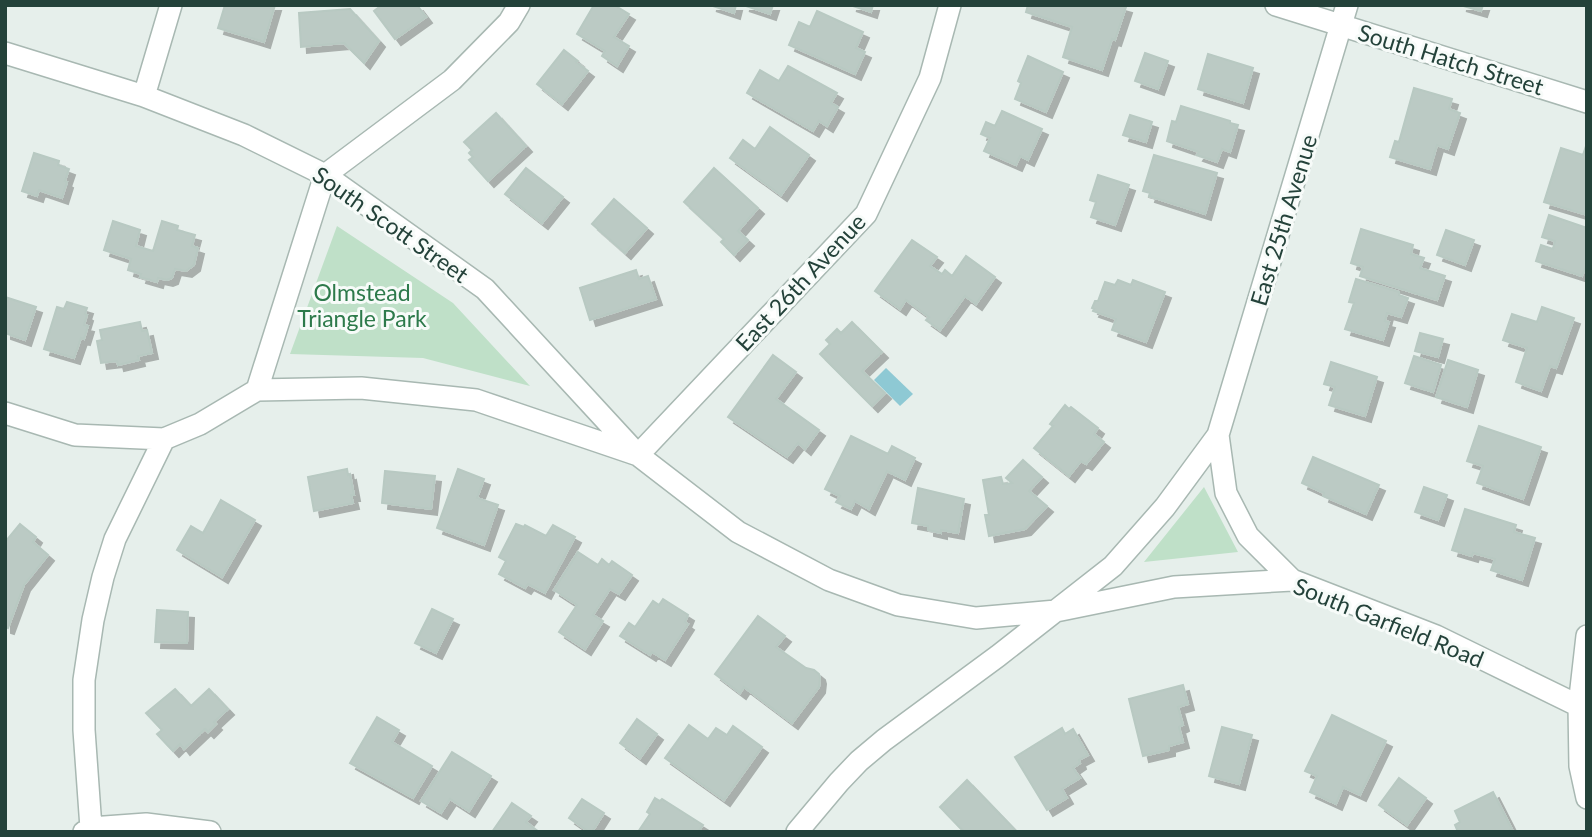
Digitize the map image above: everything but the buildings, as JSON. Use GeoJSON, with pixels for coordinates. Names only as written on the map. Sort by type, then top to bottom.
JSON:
{"type":"FeatureCollection","features":[{"type":"Feature","properties":{"kind":"street"},"geometry":{"type":"LineString","coordinates":[[144,96],[171,5]]}},
{"type":"Feature","properties":{"kind":"street"},"geometry":{"type":"LineString","coordinates":[[257,390],[325,175],[452,80],[509,22],[519,5]]}},
{"type":"Feature","properties":{"kind":"street","name":"East 26th Avenue"},"geometry":{"type":"LineString","coordinates":[[638,455],[866,214],[930,78],[950,5]]}},
{"type":"Feature","properties":{"kind":"street","name":"South Hatch Street"},"geometry":{"type":"LineString","coordinates":[[1276,5],[1344,15],[1587,102]]}},
{"type":"Feature","properties":{"kind":"street","name":"East 25th Avenue"},"geometry":{"type":"LineString","coordinates":[[1056,611],[1113,566],[1165,507],[1218,435],[1344,15]]}},
{"type":"Feature","properties":{"kind":"street","name":"South Scott Street"},"geometry":{"type":"LineString","coordinates":[[5,53],[144,96],[244,135],[325,175],[485,289],[638,455]]}},
{"type":"Feature","properties":{"kind":"street"},"geometry":{"type":"LineString","coordinates":[[5,413],[75,435],[164,439],[200,424],[257,390],[361,388],[476,400],[638,455]]}},
{"type":"Feature","properties":{"kind":"street","name":"East 25th Avenue"},"geometry":{"type":"LineString","coordinates":[[1218,435],[1226,493],[1248,536],[1292,580]]}},
{"type":"Feature","properties":{"kind":"street"},"geometry":{"type":"LineString","coordinates":[[164,439],[115,539],[93,620],[84,680],[88,830],[146,824],[210,832]]}},
{"type":"Feature","properties":{"kind":"street","name":"South Garfield Road"},"geometry":{"type":"LineString","coordinates":[[638,455],[738,531],[830,580],[898,605],[976,618],[1056,611],[1174,587],[1292,580],[1436,636],[1583,709]]}},
{"type":"Feature","properties":{"kind":"street"},"geometry":{"type":"LineString","coordinates":[[797,832],[859,761],[1056,611]]}},
{"type":"Feature","properties":{"kind":"street"},"geometry":{"type":"LineString","coordinates":[[1587,636],[1580,766],[1587,798]]}},
{"type":"Feature","properties":{"kind":"green space","name":"Olmstead Triangle Park"},"geometry":{"type":"Polygon","coordinates":[[[337,226],[453,303],[530,386],[423,358],[290,354],[337,226]]]}},
{"type":"Feature","properties":{"kind":"green space"},"geometry":{"type":"Polygon","coordinates":[[[1204,487],[1238,552],[1144,562],[1204,487]]]}},
{"type":"Feature","properties":{"kind":"water"},"geometry":{"type":"Polygon","coordinates":[[[886,368],[913,394],[900,406],[874,380],[886,368]]]}}]}
